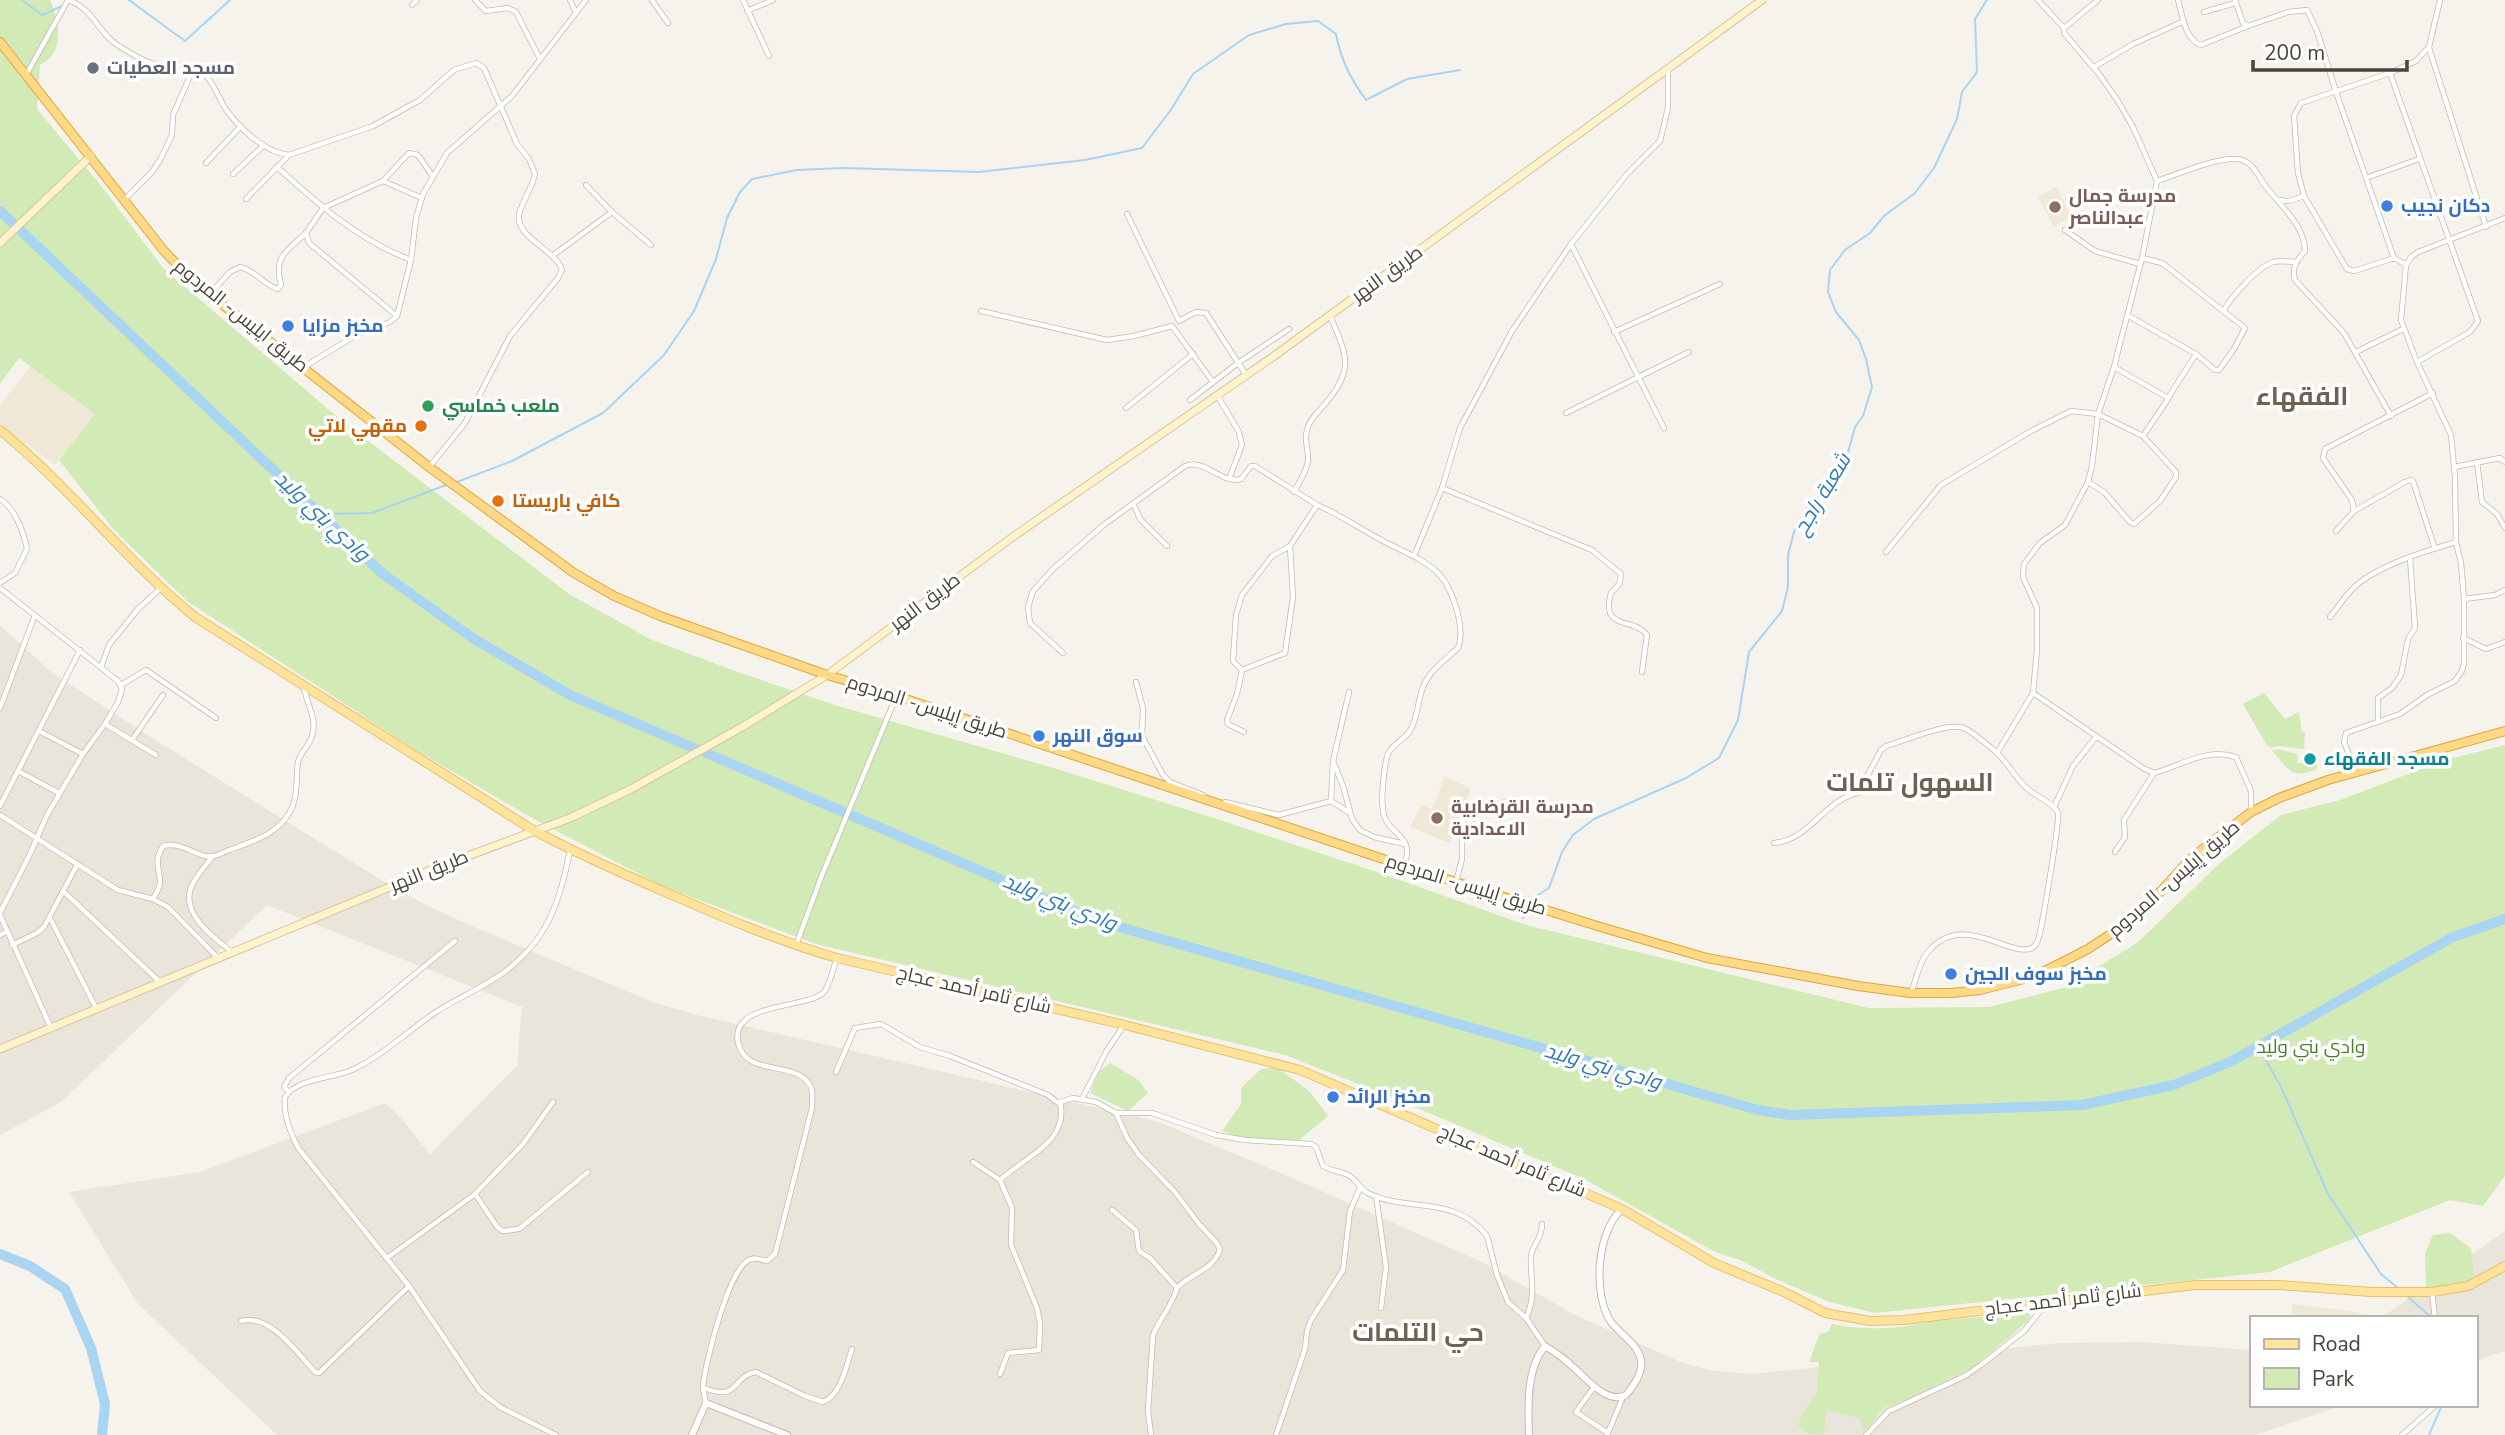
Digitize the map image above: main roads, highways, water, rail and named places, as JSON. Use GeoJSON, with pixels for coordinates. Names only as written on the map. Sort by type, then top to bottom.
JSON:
{"type":"FeatureCollection","features":[{"type":"Feature","properties":{"kind":"highway","name":"طريق ايليس- المردوم"},"geometry":{"type":"LineString","coordinates":[[0,42],[164,251],[210,294],[429,467]]}},
{"type":"Feature","properties":{"kind":"highway","name":"طريق إيليس- المردوم"},"geometry":{"type":"LineString","coordinates":[[429,467],[543,552],[614,596],[660,616],[827,675],[1218,802],[1404,866],[1707,958],[1910,993],[1952,993],[1980,989],[2021,980],[2066,961],[2126,924],[2190,859],[2251,812],[2304,789],[2505,732]]}},
{"type":"Feature","properties":{"kind":"main road","name":"طريق النهر"},"geometry":{"type":"LineString","coordinates":[[0,1049],[421,873],[570,817],[631,789],[742,727],[827,675],[1014,536],[1246,376],[1762,0]]}},
{"type":"Feature","properties":{"kind":"main road"},"geometry":{"type":"LineString","coordinates":[[0,243],[91,156]]}},
{"type":"Feature","properties":{"kind":"main road","name":"شارع ثامر أحمد عجاج"},"geometry":{"type":"LineString","coordinates":[[0,430],[161,588],[195,617],[533,830],[582,856],[796,946],[837,958],[1125,1024],[1300,1070],[1622,1209],[1714,1263],[1784,1292],[1825,1313],[1870,1321],[1904,1320],[2183,1286],[2234,1284],[2432,1293],[2468,1286],[2505,1266]]}},
{"type":"Feature","properties":{"kind":"waterway"},"geometry":{"type":"LineString","coordinates":[[22,0],[42,15],[62,6]]}},
{"type":"Feature","properties":{"kind":"waterway"},"geometry":{"type":"LineString","coordinates":[[129,0],[185,41],[230,0]]}},
{"type":"Feature","properties":{"kind":"waterway","name":"شعبة راجح"},"geometry":{"type":"LineString","coordinates":[[1533,901],[1549,888],[1562,852],[1573,835],[1594,819],[1686,778],[1719,758],[1738,720],[1749,652],[1782,611],[1788,587],[1788,555],[1794,532],[1807,508],[1821,494],[1847,456],[1855,427],[1863,416],[1872,387],[1859,340],[1836,312],[1828,292],[1830,270],[1845,250],[1870,233],[1884,216],[1915,193],[1934,168],[1957,119],[1962,92],[1977,72],[1975,19],[1987,0]]}},
{"type":"Feature","properties":{"kind":"waterway"},"geometry":{"type":"LineString","coordinates":[[457,482],[512,461],[603,413],[664,355],[694,311],[716,259],[727,218],[740,192],[752,179],[797,170],[843,168],[979,172],[1085,160],[1142,148],[1193,74],[1249,35],[1286,24],[1318,21],[1336,34],[1347,68],[1366,100],[1407,79],[1460,70]]}},
{"type":"Feature","properties":{"kind":"waterway","name":"وادي بني وليد"},"geometry":{"type":"LineString","coordinates":[[0,211],[383,574],[474,639],[570,695],[696,749]]}},
{"type":"Feature","properties":{"kind":"waterway"},"geometry":{"type":"LineString","coordinates":[[320,514],[372,513],[446,485]]}},
{"type":"Feature","properties":{"kind":"waterway","name":"وادي بني وليد"},"geometry":{"type":"LineString","coordinates":[[706,753],[1095,920],[1758,1110],[1790,1115],[2082,1105],[2174,1085],[2232,1061],[2453,937],[2505,919]]}},
{"type":"Feature","properties":{"kind":"waterway"},"geometry":{"type":"LineString","coordinates":[[1523,918],[1528,910]]}},
{"type":"Feature","properties":{"kind":"waterway"},"geometry":{"type":"LineString","coordinates":[[2258,1046],[2282,1089],[2328,1194],[2381,1274],[2398,1288]]}},
{"type":"Feature","properties":{"kind":"waterway"},"geometry":{"type":"LineString","coordinates":[[0,1254],[30,1266],[65,1289],[91,1348],[105,1404],[102,1435]]}},
{"type":"Feature","properties":{"kind":"waterway"},"geometry":{"type":"LineString","coordinates":[[2408,1297],[2430,1316]]}},
{"type":"Feature","properties":{"kind":"waterway"},"geometry":{"type":"LineString","coordinates":[[2429,1435],[2441,1407]]}},
{"type":"Feature","properties":{"kind":"place","name":"مسجد العطيات"},"geometry":{"type":"Point","coordinates":[93,68]}},
{"type":"Feature","properties":{"kind":"place","name":"دكان نجيب"},"geometry":{"type":"Point","coordinates":[2387,206]}},
{"type":"Feature","properties":{"kind":"place","name":"مدرسة جمال عبدالناصر"},"geometry":{"type":"Point","coordinates":[2055,207]}},
{"type":"Feature","properties":{"kind":"place","name":"مخبز مزايا"},"geometry":{"type":"Point","coordinates":[288,326]}},
{"type":"Feature","properties":{"kind":"place","name":"ملعب خماسي"},"geometry":{"type":"Point","coordinates":[428,406]}},
{"type":"Feature","properties":{"kind":"place","name":"مقهي لاتي"},"geometry":{"type":"Point","coordinates":[421,426]}},
{"type":"Feature","properties":{"kind":"place","name":"كافي باريستا"},"geometry":{"type":"Point","coordinates":[498,501]}},
{"type":"Feature","properties":{"kind":"place","name":"سوق النهر"},"geometry":{"type":"Point","coordinates":[1039,736]}},
{"type":"Feature","properties":{"kind":"place","name":"مسجد الفقهاء"},"geometry":{"type":"Point","coordinates":[2310,759]}},
{"type":"Feature","properties":{"kind":"place","name":"مدرسة القرضابية الاعدادية"},"geometry":{"type":"Point","coordinates":[1437,818]}},
{"type":"Feature","properties":{"kind":"place","name":"مخبز سوف الجين"},"geometry":{"type":"Point","coordinates":[1951,974]}},
{"type":"Feature","properties":{"kind":"place","name":"مخبز الرائد"},"geometry":{"type":"Point","coordinates":[1333,1097]}},
{"type":"Feature","properties":{"kind":"district","name":"الفقهاء"},"geometry":{"type":"Point","coordinates":[2302,396]}},
{"type":"Feature","properties":{"kind":"district","name":"السهول تلمات"},"geometry":{"type":"Point","coordinates":[1910,782]}},
{"type":"Feature","properties":{"kind":"district","name":"حي التلمات"},"geometry":{"type":"Point","coordinates":[1418,1332]}}]}
